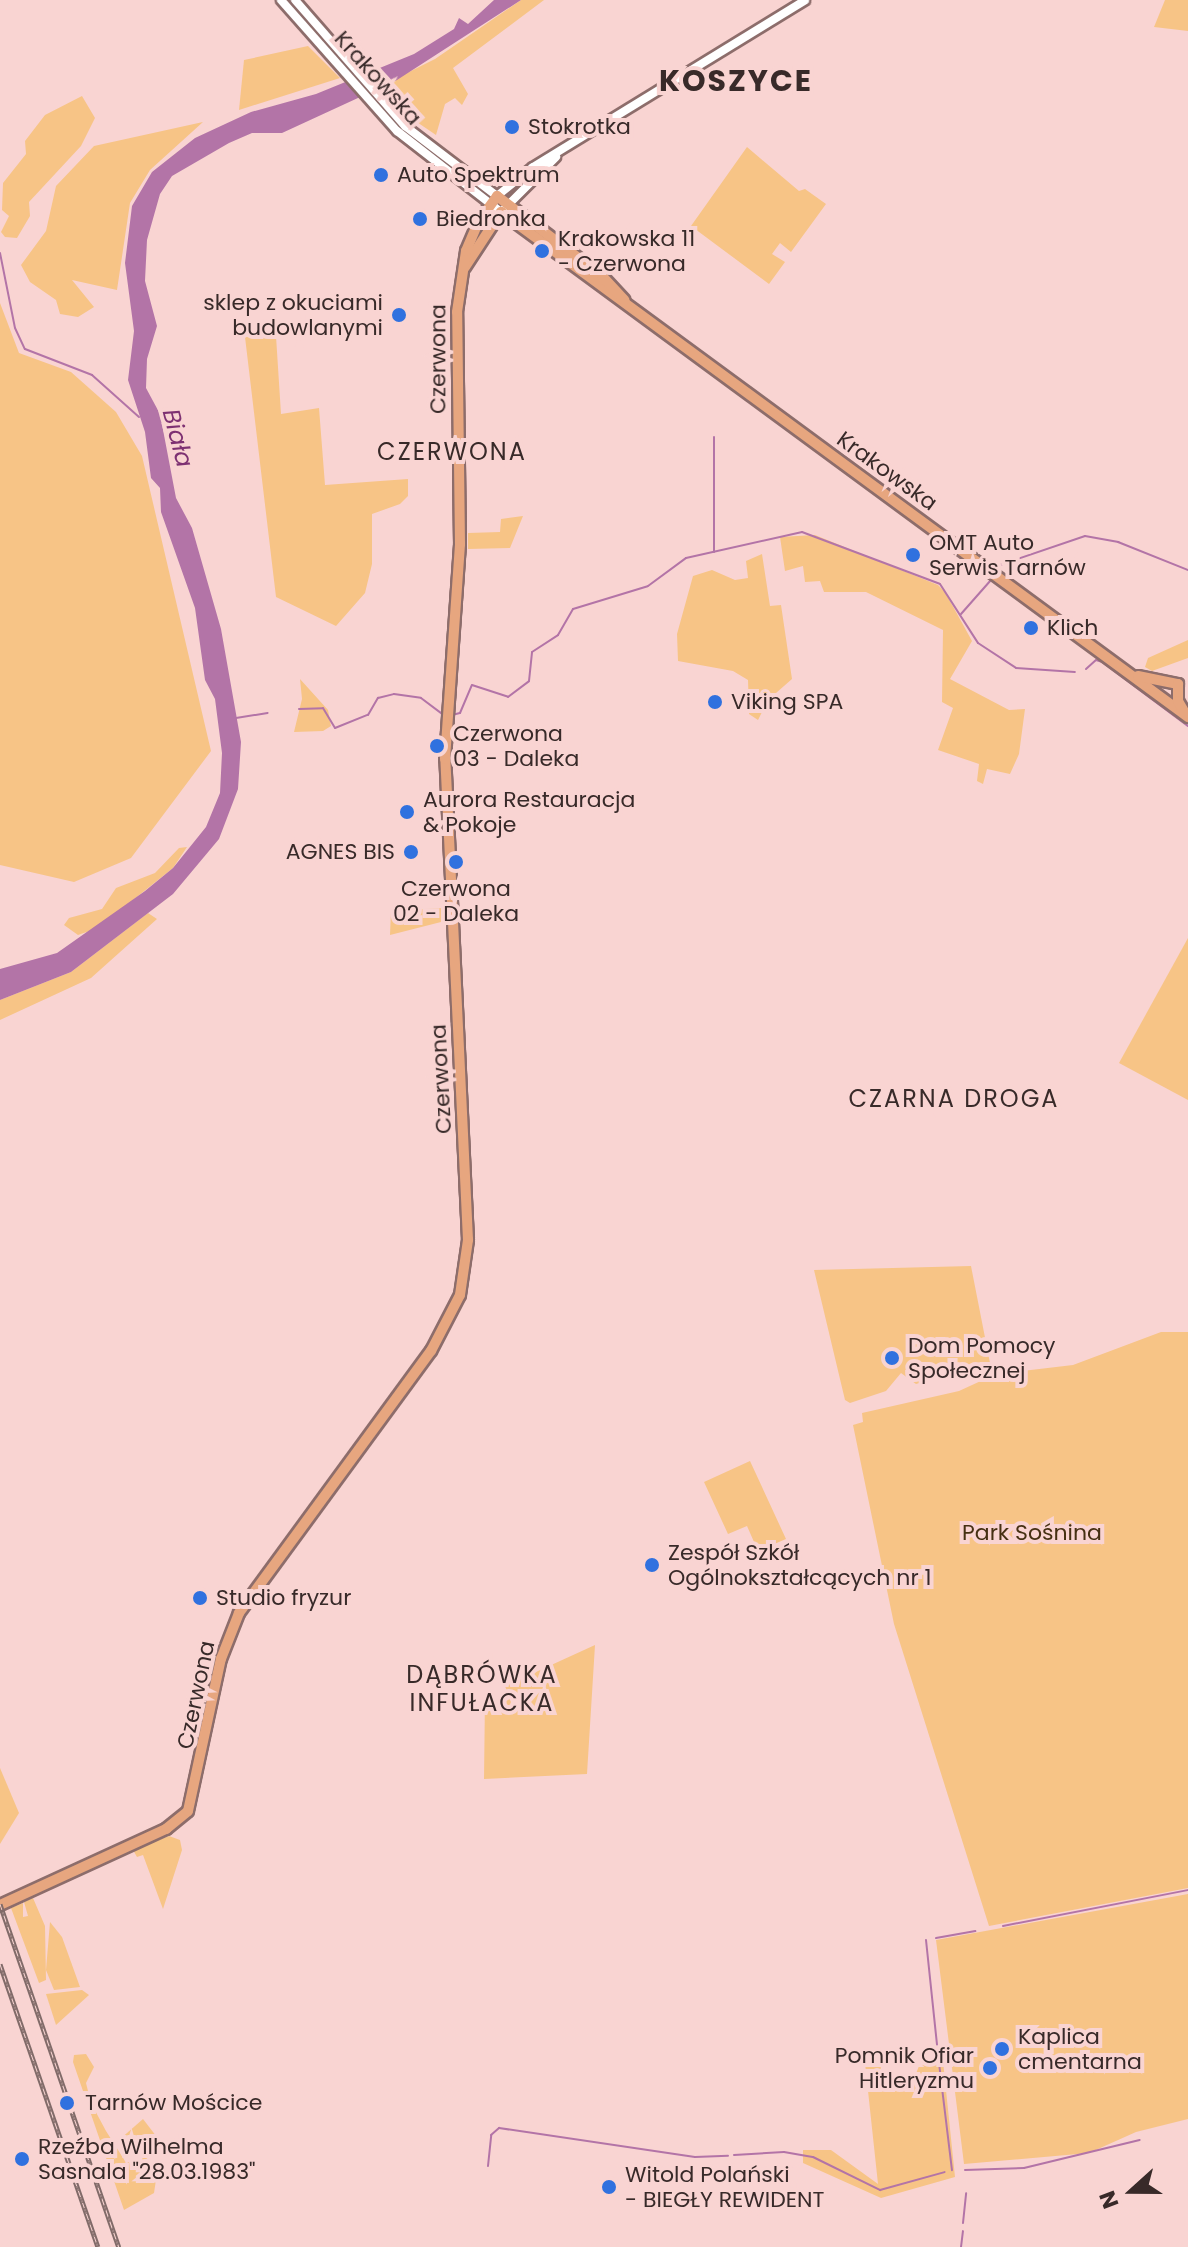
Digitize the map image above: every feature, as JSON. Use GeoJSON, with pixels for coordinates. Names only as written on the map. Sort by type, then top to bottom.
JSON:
{"type":"FeatureCollection","features":[{"type":"Feature","properties":{"kind":"main road","name":"Krakowska"},"geometry":{"type":"LineString","coordinates":[[494,200],[602,276],[624,300],[1184,715]]}},
{"type":"Feature","properties":{"kind":"main road","name":"Czerwona"},"geometry":{"type":"LineString","coordinates":[[0,1905],[166,1829],[188,1811],[221,1659],[239,1613],[431,1351],[449,1321],[466,1268],[446,725],[460,544],[457,312],[464,268],[474,233],[494,200]]}},
{"type":"Feature","properties":{"kind":"main road","name":"Czerwona"},"geometry":{"type":"LineString","coordinates":[[464,268],[505,208]]}},
{"type":"Feature","properties":{"kind":"main road","name":"Krakowska"},"geometry":{"type":"LineString","coordinates":[[1127,672],[1183,683],[1178,701],[1184,715]]}},
{"type":"Feature","properties":{"kind":"main road"},"geometry":{"type":"LineString","coordinates":[[1144,685],[1163,689],[1183,683]]}},
{"type":"Feature","properties":{"kind":"street","name":"Krakowska"},"geometry":{"type":"LineString","coordinates":[[281,0],[374,106],[414,146],[494,200]]}},
{"type":"Feature","properties":{"kind":"street","name":"Krakowska"},"geometry":{"type":"LineString","coordinates":[[295,0],[384,103],[421,139],[494,200]]}},
{"type":"Feature","properties":{"kind":"street"},"geometry":{"type":"LineString","coordinates":[[494,200],[562,151],[805,0]]}},
{"type":"Feature","properties":{"kind":"street"},"geometry":{"type":"LineString","coordinates":[[505,208],[562,151]]}},
{"type":"Feature","properties":{"kind":"green space"},"geometry":{"type":"Polygon","coordinates":[[[521,0],[544,0],[453,68],[468,94],[462,105],[455,98],[445,104],[436,135],[408,116],[381,86],[435,59],[521,0]]]}},
{"type":"Feature","properties":{"kind":"green space"},"geometry":{"type":"Polygon","coordinates":[[[1165,0],[1188,0],[1188,31],[1154,27],[1165,0]]]}},
{"type":"Feature","properties":{"kind":"green space"},"geometry":{"type":"Polygon","coordinates":[[[308,46],[340,78],[239,110],[244,60],[308,46]]]}},
{"type":"Feature","properties":{"kind":"green space"},"geometry":{"type":"Polygon","coordinates":[[[82,96],[95,118],[81,146],[29,202],[30,216],[17,238],[5,237],[1,232],[9,216],[2,210],[3,183],[26,154],[25,141],[45,115],[82,96]]]}},
{"type":"Feature","properties":{"kind":"green space"},"geometry":{"type":"Polygon","coordinates":[[[203,122],[150,170],[130,203],[117,290],[72,280],[94,307],[78,317],[60,314],[56,300],[30,282],[21,265],[46,231],[56,186],[94,146],[203,122]]]}},
{"type":"Feature","properties":{"kind":"green space"},"geometry":{"type":"Polygon","coordinates":[[[747,147],[799,191],[805,189],[826,204],[791,252],[780,243],[772,254],[785,262],[769,284],[691,226],[747,147]]]}},
{"type":"Feature","properties":{"kind":"green space"},"geometry":{"type":"Polygon","coordinates":[[[0,303],[19,353],[71,372],[116,412],[142,456],[211,751],[131,858],[74,882],[0,865],[0,303]]]}},
{"type":"Feature","properties":{"kind":"green space"},"geometry":{"type":"Polygon","coordinates":[[[276,336],[281,414],[319,408],[325,485],[408,479],[408,496],[400,504],[372,514],[372,564],[365,593],[336,626],[276,597],[245,337],[276,336]]]}},
{"type":"Feature","properties":{"kind":"green space"},"geometry":{"type":"Polygon","coordinates":[[[523,516],[510,548],[468,549],[468,533],[500,532],[501,519],[523,516]]]}},
{"type":"Feature","properties":{"kind":"green space"},"geometry":{"type":"Polygon","coordinates":[[[815,535],[938,585],[945,592],[972,641],[950,679],[1009,710],[1025,709],[1019,754],[1010,774],[987,769],[983,784],[977,781],[979,764],[938,750],[953,708],[942,702],[943,630],[866,592],[824,592],[820,581],[805,582],[803,566],[785,571],[780,537],[815,535]]]}},
{"type":"Feature","properties":{"kind":"green space"},"geometry":{"type":"Polygon","coordinates":[[[762,554],[770,606],[781,605],[792,679],[768,700],[758,720],[749,714],[748,680],[733,671],[678,661],[677,634],[693,576],[712,570],[735,580],[748,578],[746,561],[762,554]]]}},
{"type":"Feature","properties":{"kind":"green space"},"geometry":{"type":"Polygon","coordinates":[[[1188,640],[1188,658],[1152,671],[1145,667],[1148,658],[1188,640]]]}},
{"type":"Feature","properties":{"kind":"green space"},"geometry":{"type":"Polygon","coordinates":[[[300,679],[328,710],[331,726],[323,731],[294,732],[302,699],[300,679]]]}},
{"type":"Feature","properties":{"kind":"green space"},"geometry":{"type":"Polygon","coordinates":[[[187,847],[173,868],[98,928],[78,935],[64,925],[69,918],[102,909],[116,888],[155,873],[179,848],[187,847]]]}},
{"type":"Feature","properties":{"kind":"green space"},"geometry":{"type":"Polygon","coordinates":[[[442,908],[441,922],[390,935],[391,911],[442,908]]]}},
{"type":"Feature","properties":{"kind":"green space"},"geometry":{"type":"Polygon","coordinates":[[[148,913],[157,919],[91,978],[0,1020],[0,1000],[71,972],[148,913]]]}},
{"type":"Feature","properties":{"kind":"green space"},"geometry":{"type":"Polygon","coordinates":[[[1188,938],[1188,1100],[1119,1063],[1188,938]]]}},
{"type":"Feature","properties":{"kind":"green space"},"geometry":{"type":"Polygon","coordinates":[[[971,1266],[990,1363],[916,1384],[901,1373],[886,1391],[850,1403],[845,1400],[814,1270],[971,1266]]]}},
{"type":"Feature","properties":{"kind":"green space","name":"Park Sośnina"},"geometry":{"type":"Polygon","coordinates":[[[1161,1332],[1188,1332],[1188,1888],[989,1926],[894,1624],[853,1425],[863,1422],[862,1413],[959,1391],[996,1374],[1073,1365],[1161,1332]]]}},
{"type":"Feature","properties":{"kind":"green space"},"geometry":{"type":"Polygon","coordinates":[[[750,1461],[786,1539],[758,1551],[747,1526],[728,1534],[704,1482],[750,1461]]]}},
{"type":"Feature","properties":{"kind":"green space"},"geometry":{"type":"Polygon","coordinates":[[[595,1645],[587,1774],[484,1779],[485,1697],[492,1708],[510,1699],[505,1686],[595,1645]]]}},
{"type":"Feature","properties":{"kind":"green space"},"geometry":{"type":"Polygon","coordinates":[[[0,1768],[19,1813],[0,1844],[0,1768]]]}},
{"type":"Feature","properties":{"kind":"green space"},"geometry":{"type":"Polygon","coordinates":[[[169,1836],[180,1840],[182,1850],[163,1909],[143,1855],[137,1857],[133,1850],[169,1836]]]}},
{"type":"Feature","properties":{"kind":"green space"},"geometry":{"type":"Polygon","coordinates":[[[1188,1894],[1188,2119],[1136,2132],[1089,2153],[964,2164],[936,1940],[1188,1894]]]}},
{"type":"Feature","properties":{"kind":"green space"},"geometry":{"type":"Polygon","coordinates":[[[33,1898],[45,1926],[46,1980],[39,1983],[11,1908],[23,1903],[23,1917],[28,1916],[24,1902],[33,1898]]]}},
{"type":"Feature","properties":{"kind":"green space"},"geometry":{"type":"Polygon","coordinates":[[[50,1922],[62,1937],[80,1987],[54,1990],[46,1970],[50,1922]]]}},
{"type":"Feature","properties":{"kind":"green space"},"geometry":{"type":"Polygon","coordinates":[[[82,1990],[89,1995],[56,2025],[46,1994],[82,1990]]]}},
{"type":"Feature","properties":{"kind":"green space"},"geometry":{"type":"Polygon","coordinates":[[[86,2054],[94,2067],[86,2083],[91,2103],[106,2131],[125,2161],[157,2173],[154,2193],[124,2210],[73,2062],[74,2055],[86,2054]]]}},
{"type":"Feature","properties":{"kind":"green space"},"geometry":{"type":"Polygon","coordinates":[[[943,2061],[955,2177],[881,2198],[803,2163],[803,2150],[831,2150],[878,2184],[865,2063],[881,2065],[879,2088],[896,2091],[915,2076],[919,2066],[943,2061]]]}},
{"type":"Feature","properties":{"kind":"green space"},"geometry":{"type":"Polygon","coordinates":[[[143,2119],[163,2145],[139,2165],[119,2140],[143,2119]]]}},
{"type":"Feature","properties":{"kind":"shaded area"},"geometry":{"type":"Polygon","coordinates":[[[494,0],[521,0],[397,80],[282,133],[252,133],[229,143],[172,176],[160,194],[147,240],[145,281],[157,326],[147,359],[146,388],[160,414],[176,498],[192,528],[221,629],[241,742],[238,789],[219,839],[173,894],[71,972],[0,1000],[0,969],[57,953],[145,891],[173,868],[206,827],[220,793],[222,753],[215,699],[205,680],[195,608],[161,512],[160,488],[151,478],[145,432],[128,380],[134,331],[125,263],[132,206],[152,172],[195,138],[251,112],[316,94],[414,54],[454,29],[459,18],[468,24],[494,0]]]}},
{"type":"Feature","properties":{"kind":"waterway"},"geometry":{"type":"LineString","coordinates":[[0,253],[15,328],[25,349],[92,375],[139,417]]}},
{"type":"Feature","properties":{"kind":"waterway"},"geometry":{"type":"LineString","coordinates":[[714,437],[714,552]]}},
{"type":"Feature","properties":{"kind":"waterway"},"geometry":{"type":"LineString","coordinates":[[452,715],[460,713],[472,685],[508,697],[529,681],[532,652],[558,635],[573,609],[648,586],[686,558],[802,532],[940,584],[978,643],[1016,668],[1075,672]]}},
{"type":"Feature","properties":{"kind":"waterway"},"geometry":{"type":"LineString","coordinates":[[997,566],[1085,536],[1118,542],[1188,570]]}},
{"type":"Feature","properties":{"kind":"waterway"},"geometry":{"type":"LineString","coordinates":[[961,614],[991,580]]}},
{"type":"Feature","properties":{"kind":"waterway"},"geometry":{"type":"LineString","coordinates":[[1086,669],[1096,660],[1102,662],[1188,726]]}},
{"type":"Feature","properties":{"kind":"waterway"},"geometry":{"type":"LineString","coordinates":[[299,709],[323,708],[335,728],[368,715],[378,698],[394,694],[421,698],[442,714]]}},
{"type":"Feature","properties":{"kind":"waterway"},"geometry":{"type":"LineString","coordinates":[[236,718],[268,713]]}},
{"type":"Feature","properties":{"kind":"waterway"},"geometry":{"type":"LineString","coordinates":[[1003,1926],[1188,1890]]}},
{"type":"Feature","properties":{"kind":"waterway"},"geometry":{"type":"LineString","coordinates":[[936,1938],[975,1931]]}},
{"type":"Feature","properties":{"kind":"waterway"},"geometry":{"type":"LineString","coordinates":[[926,1940],[937,2044]]}},
{"type":"Feature","properties":{"kind":"waterway"},"geometry":{"type":"LineString","coordinates":[[939,2063],[952,2170]]}},
{"type":"Feature","properties":{"kind":"waterway"},"geometry":{"type":"LineString","coordinates":[[488,2166],[491,2135],[499,2128],[695,2157],[728,2156]]}},
{"type":"Feature","properties":{"kind":"waterway"},"geometry":{"type":"LineString","coordinates":[[965,2170],[1024,2168],[1140,2140]]}},
{"type":"Feature","properties":{"kind":"waterway"},"geometry":{"type":"LineString","coordinates":[[734,2155],[784,2152],[813,2157],[880,2190],[945,2172]]}},
{"type":"Feature","properties":{"kind":"waterway"},"geometry":{"type":"LineString","coordinates":[[963,2223],[966,2193]]}},
{"type":"Feature","properties":{"kind":"waterway"},"geometry":{"type":"LineString","coordinates":[[961,2247],[963,2231]]}},
{"type":"Feature","properties":{"kind":"railway"},"geometry":{"type":"LineString","coordinates":[[0,1904],[119,2247]]}},
{"type":"Feature","properties":{"kind":"railway"},"geometry":{"type":"LineString","coordinates":[[0,1964],[98,2247]]}},
{"type":"Feature","properties":{"kind":"place","name":"Stokrotka"},"geometry":{"type":"Point","coordinates":[512,127]}},
{"type":"Feature","properties":{"kind":"place","name":"Auto Spektrum"},"geometry":{"type":"Point","coordinates":[381,175]}},
{"type":"Feature","properties":{"kind":"place","name":"Biedronka"},"geometry":{"type":"Point","coordinates":[420,219]}},
{"type":"Feature","properties":{"kind":"place","name":"Krakowska 11 - Czerwona"},"geometry":{"type":"Point","coordinates":[542,251]}},
{"type":"Feature","properties":{"kind":"place","name":"sklep z okuciami budowlanymi"},"geometry":{"type":"Point","coordinates":[399,315]}},
{"type":"Feature","properties":{"kind":"place","name":"OMT Auto Serwis Tarnów"},"geometry":{"type":"Point","coordinates":[913,555]}},
{"type":"Feature","properties":{"kind":"place","name":"Klich"},"geometry":{"type":"Point","coordinates":[1031,628]}},
{"type":"Feature","properties":{"kind":"place","name":"Viking SPA"},"geometry":{"type":"Point","coordinates":[715,702]}},
{"type":"Feature","properties":{"kind":"place","name":"Czerwona 03 - Daleka"},"geometry":{"type":"Point","coordinates":[437,746]}},
{"type":"Feature","properties":{"kind":"place","name":"Aurora Restauracja & Pokoje"},"geometry":{"type":"Point","coordinates":[407,812]}},
{"type":"Feature","properties":{"kind":"place","name":"AGNES BIS"},"geometry":{"type":"Point","coordinates":[411,852]}},
{"type":"Feature","properties":{"kind":"place","name":"Czerwona 02 - Daleka"},"geometry":{"type":"Point","coordinates":[456,862]}},
{"type":"Feature","properties":{"kind":"place","name":"Dom Pomocy Społecznej"},"geometry":{"type":"Point","coordinates":[892,1358]}},
{"type":"Feature","properties":{"kind":"place","name":"Zespół Szkół Ogólnokształcących nr 1"},"geometry":{"type":"Point","coordinates":[652,1565]}},
{"type":"Feature","properties":{"kind":"place","name":"Studio fryzur"},"geometry":{"type":"Point","coordinates":[200,1598]}},
{"type":"Feature","properties":{"kind":"place","name":"Kaplica cmentarna"},"geometry":{"type":"Point","coordinates":[1002,2049]}},
{"type":"Feature","properties":{"kind":"place","name":"Pomnik Ofiar Hitleryzmu"},"geometry":{"type":"Point","coordinates":[990,2068]}},
{"type":"Feature","properties":{"kind":"place","name":"Tarnów Mościce"},"geometry":{"type":"Point","coordinates":[67,2103]}},
{"type":"Feature","properties":{"kind":"place","name":"Rzeźba Wilhelma Sasnala \"28.03.1983\""},"geometry":{"type":"Point","coordinates":[22,2159]}},
{"type":"Feature","properties":{"kind":"place","name":"Witold Polański - BIEGŁY REWIDENT"},"geometry":{"type":"Point","coordinates":[609,2187]}},
{"type":"Feature","properties":{"kind":"district","name":"KOSZYCE"},"geometry":{"type":"Point","coordinates":[736,81]}},
{"type":"Feature","properties":{"kind":"district","name":"CZERWONA"},"geometry":{"type":"Point","coordinates":[452,452]}},
{"type":"Feature","properties":{"kind":"district","name":"CZARNA DROGA"},"geometry":{"type":"Point","coordinates":[954,1099]}},
{"type":"Feature","properties":{"kind":"district","name":"DĄBRÓWKA INFUŁACKA"},"geometry":{"type":"Point","coordinates":[482,1689]}},
{"type":"Feature","properties":{"kind":"water label","name":"Biała"},"geometry":{"type":"Point","coordinates":[178,438]}}]}
